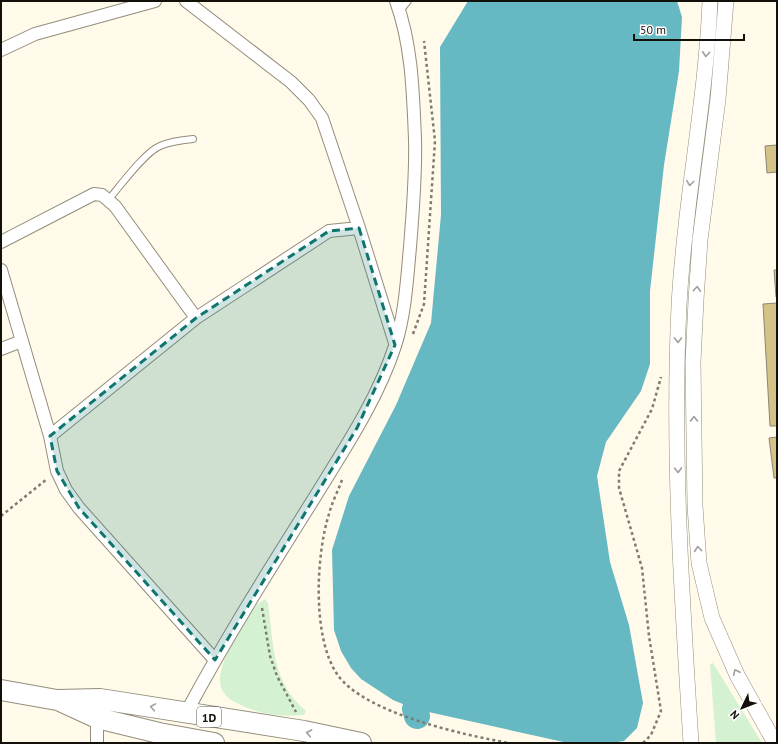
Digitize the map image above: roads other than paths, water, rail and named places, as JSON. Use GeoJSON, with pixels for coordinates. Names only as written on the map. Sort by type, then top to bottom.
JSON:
{"type":"FeatureCollection","features":[{"type":"Feature","properties":{"kind":"highway","name":"1D"},"geometry":{"type":"LineString","coordinates":[[1,690],[57,700],[100,698],[304,731],[361,743]]}},
{"type":"Feature","properties":{"kind":"highway","name":"1D"},"geometry":{"type":"LineString","coordinates":[[57,700],[97,718],[159,733],[214,743]]}},
{"type":"Feature","properties":{"kind":"street"},"geometry":{"type":"LineString","coordinates":[[1,50],[36,34],[155,1]]}},
{"type":"Feature","properties":{"kind":"street"},"geometry":{"type":"LineString","coordinates":[[186,1],[291,82],[309,100],[322,118],[359,228],[395,345]]}},
{"type":"Feature","properties":{"kind":"street"},"geometry":{"type":"LineString","coordinates":[[691,743],[681,571],[677,412],[679,329],[684,238],[705,64],[710,1]]}},
{"type":"Feature","properties":{"kind":"street"},"geometry":{"type":"LineString","coordinates":[[726,1],[719,92],[700,240],[696,300],[693,362],[694,506],[699,563],[712,618],[737,675],[775,743]]}},
{"type":"Feature","properties":{"kind":"street"},"geometry":{"type":"LineString","coordinates":[[186,713],[215,660],[357,428],[389,363],[395,345],[401,320],[408,274],[416,175],[412,83],[403,21],[398,6]]}},
{"type":"Feature","properties":{"kind":"street"},"geometry":{"type":"LineString","coordinates":[[1,242],[94,194],[102,195],[108,199],[196,318]]}},
{"type":"Feature","properties":{"kind":"street"},"geometry":{"type":"LineString","coordinates":[[50,436],[196,318],[329,231],[359,228]]}},
{"type":"Feature","properties":{"kind":"street"},"geometry":{"type":"LineString","coordinates":[[1,270],[50,436],[57,470],[66,490],[79,508],[215,660]]}},
{"type":"Feature","properties":{"kind":"street"},"geometry":{"type":"LineString","coordinates":[[1,349],[22,340]]}},
{"type":"Feature","properties":{"kind":"street"},"geometry":{"type":"LineString","coordinates":[[97,718],[97,743]]}},
{"type":"Feature","properties":{"kind":"lane"},"geometry":{"type":"LineString","coordinates":[[398,6],[408,1]]}},
{"type":"Feature","properties":{"kind":"lane"},"geometry":{"type":"LineString","coordinates":[[108,199],[158,146],[171,142],[193,139]]}},
{"type":"Feature","properties":{"kind":"water"},"geometry":{"type":"Polygon","coordinates":[[[468,1],[677,1],[682,17],[679,71],[664,165],[650,291],[650,364],[641,391],[606,442],[597,476],[610,562],[629,625],[643,703],[637,728],[624,741],[611,743],[568,743],[415,709],[393,700],[361,679],[351,668],[341,651],[334,630],[332,550],[349,496],[396,405],[431,323],[441,215],[440,47],[468,1]]]}},
{"type":"Feature","properties":{"kind":"waterway"},"geometry":{"type":"LineString","coordinates":[[415,709],[417,716]]}}]}
